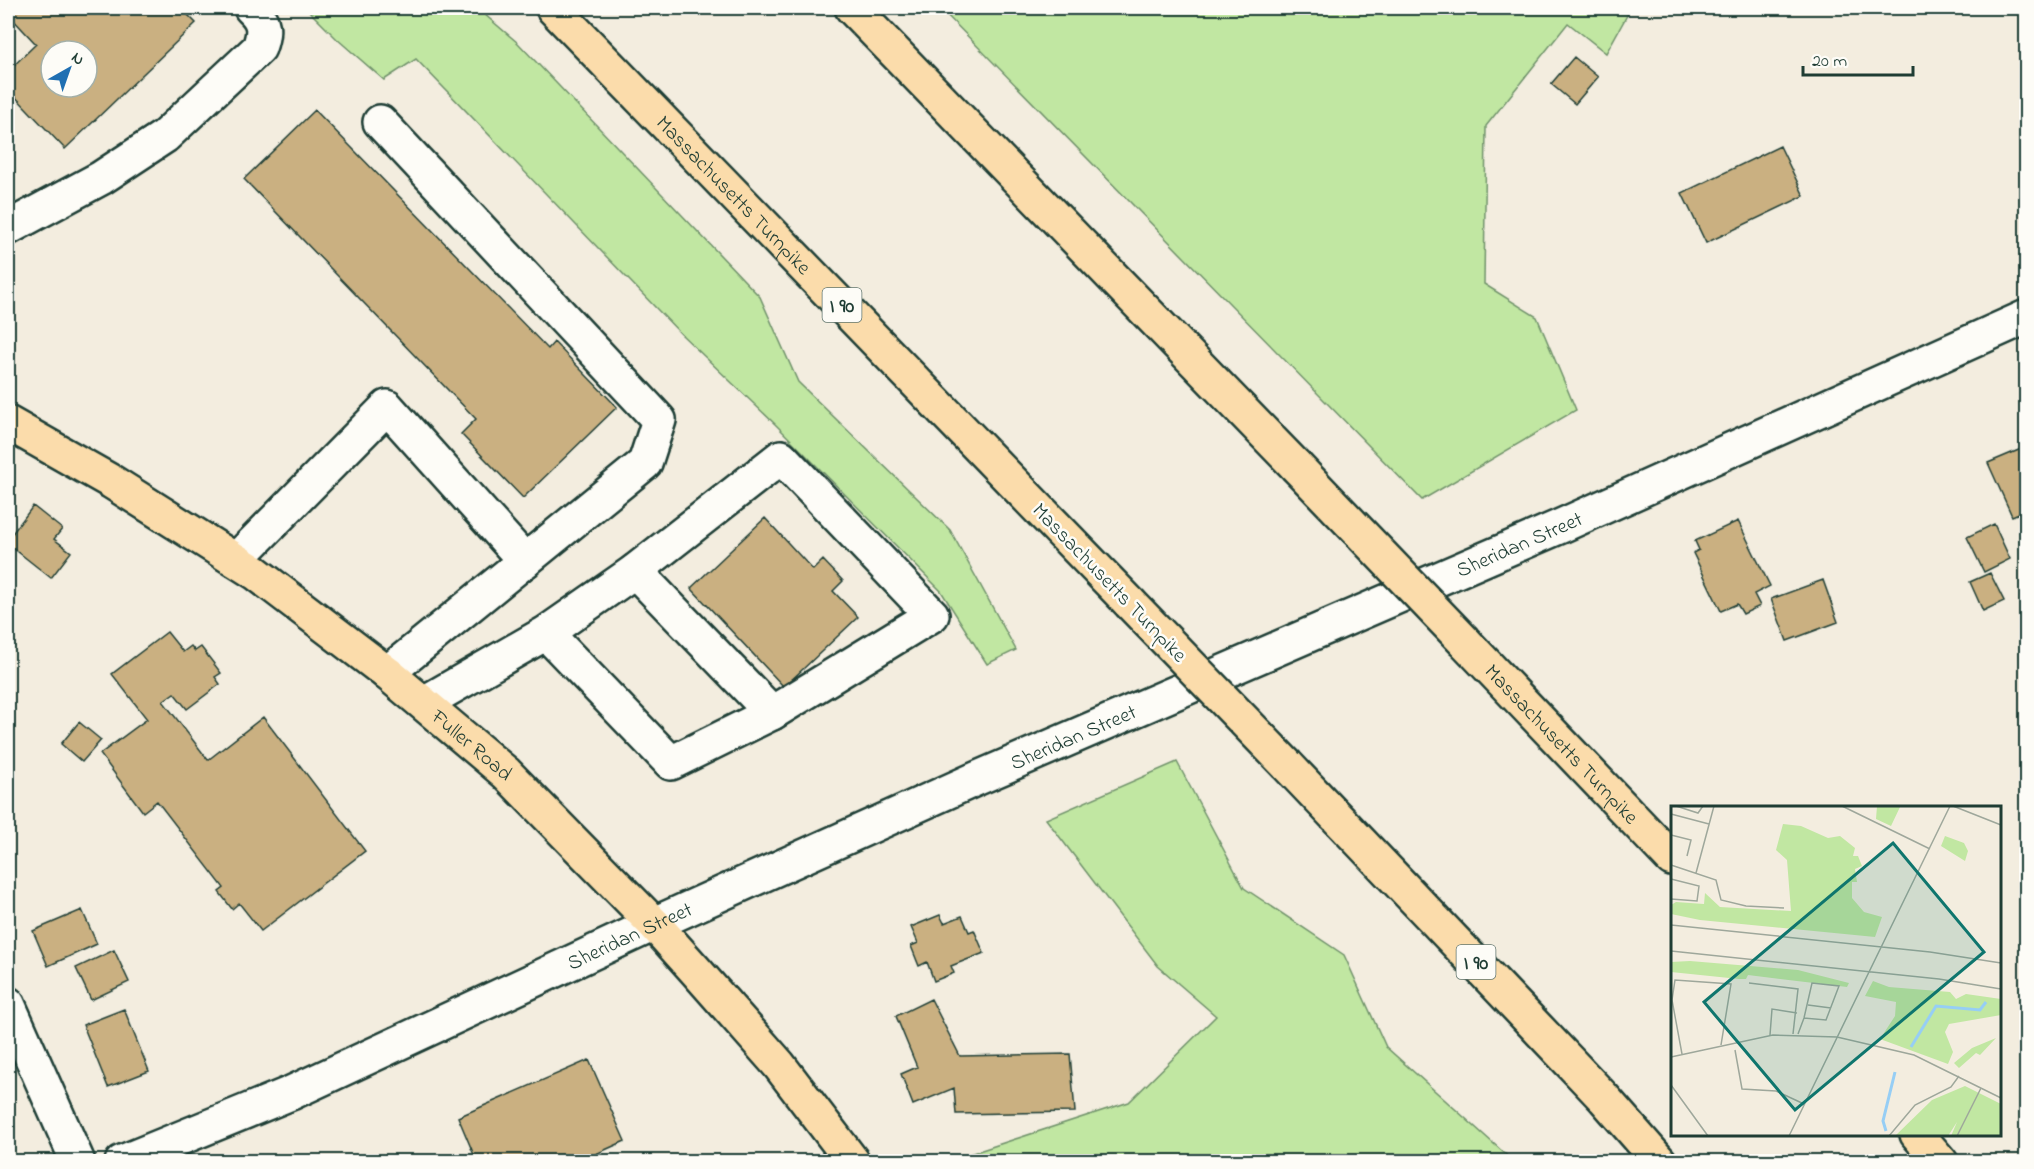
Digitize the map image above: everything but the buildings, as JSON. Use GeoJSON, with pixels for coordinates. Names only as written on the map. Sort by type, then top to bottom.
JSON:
{"type":"FeatureCollection","features":[{"type":"Feature","properties":{"kind":"main road","name":"Massachusetts Turnpike"},"geometry":{"type":"LineString","coordinates":[[553,8],[1287,765],[1604,1098],[1660,1161]]}},
{"type":"Feature","properties":{"kind":"main road","name":"Massachusetts Turnpike"},"geometry":{"type":"LineString","coordinates":[[852,8],[1296,466],[1671,858]]}},
{"type":"Feature","properties":{"kind":"main road","name":"Fuller Road"},"geometry":{"type":"LineString","coordinates":[[8,423],[112,482],[256,573],[387,673],[506,773],[654,924],[779,1065],[853,1161]]}},
{"type":"Feature","properties":{"kind":"main road"},"geometry":{"type":"LineString","coordinates":[[1919,1136],[1941,1161]]}},
{"type":"Feature","properties":{"kind":"street"},"geometry":{"type":"LineString","coordinates":[[8,228],[101,178],[165,136],[259,48],[265,31],[260,15],[251,8]]}},
{"type":"Feature","properties":{"kind":"street"},"geometry":{"type":"LineString","coordinates":[[380,122],[659,420],[645,464],[387,673]]}},
{"type":"Feature","properties":{"kind":"street","name":"Sheridan Street"},"geometry":{"type":"LineString","coordinates":[[122,1161],[291,1093],[654,924],[978,778],[1561,526],[2026,317]]}},
{"type":"Feature","properties":{"kind":"street"},"geometry":{"type":"LineString","coordinates":[[236,561],[387,407],[525,561]]}},
{"type":"Feature","properties":{"kind":"street"},"geometry":{"type":"LineString","coordinates":[[424,703],[546,633],[635,571],[782,457],[932,615],[772,713],[670,763],[546,633]]}},
{"type":"Feature","properties":{"kind":"street"},"geometry":{"type":"LineString","coordinates":[[635,571],[772,713]]}},
{"type":"Feature","properties":{"kind":"street"},"geometry":{"type":"LineString","coordinates":[[8,1004],[78,1161]]}},
{"type":"Feature","properties":{"kind":"green space"},"geometry":{"type":"Polygon","coordinates":[[[306,8],[477,8],[518,43],[760,297],[798,382],[950,530],[1016,650],[987,664],[941,591],[776,425],[681,334],[416,59],[384,80],[306,8]]]}},
{"type":"Feature","properties":{"kind":"green space"},"geometry":{"type":"Polygon","coordinates":[[[940,8],[1631,8],[1606,53],[1568,23],[1486,126],[1484,284],[1537,317],[1576,410],[1422,500],[940,8]]]}},
{"type":"Feature","properties":{"kind":"green space"},"geometry":{"type":"Polygon","coordinates":[[[1177,762],[1244,888],[1344,955],[1386,1047],[1513,1161],[948,1161],[1129,1102],[1216,1016],[1158,966],[1046,819],[1177,762]]]}}]}
